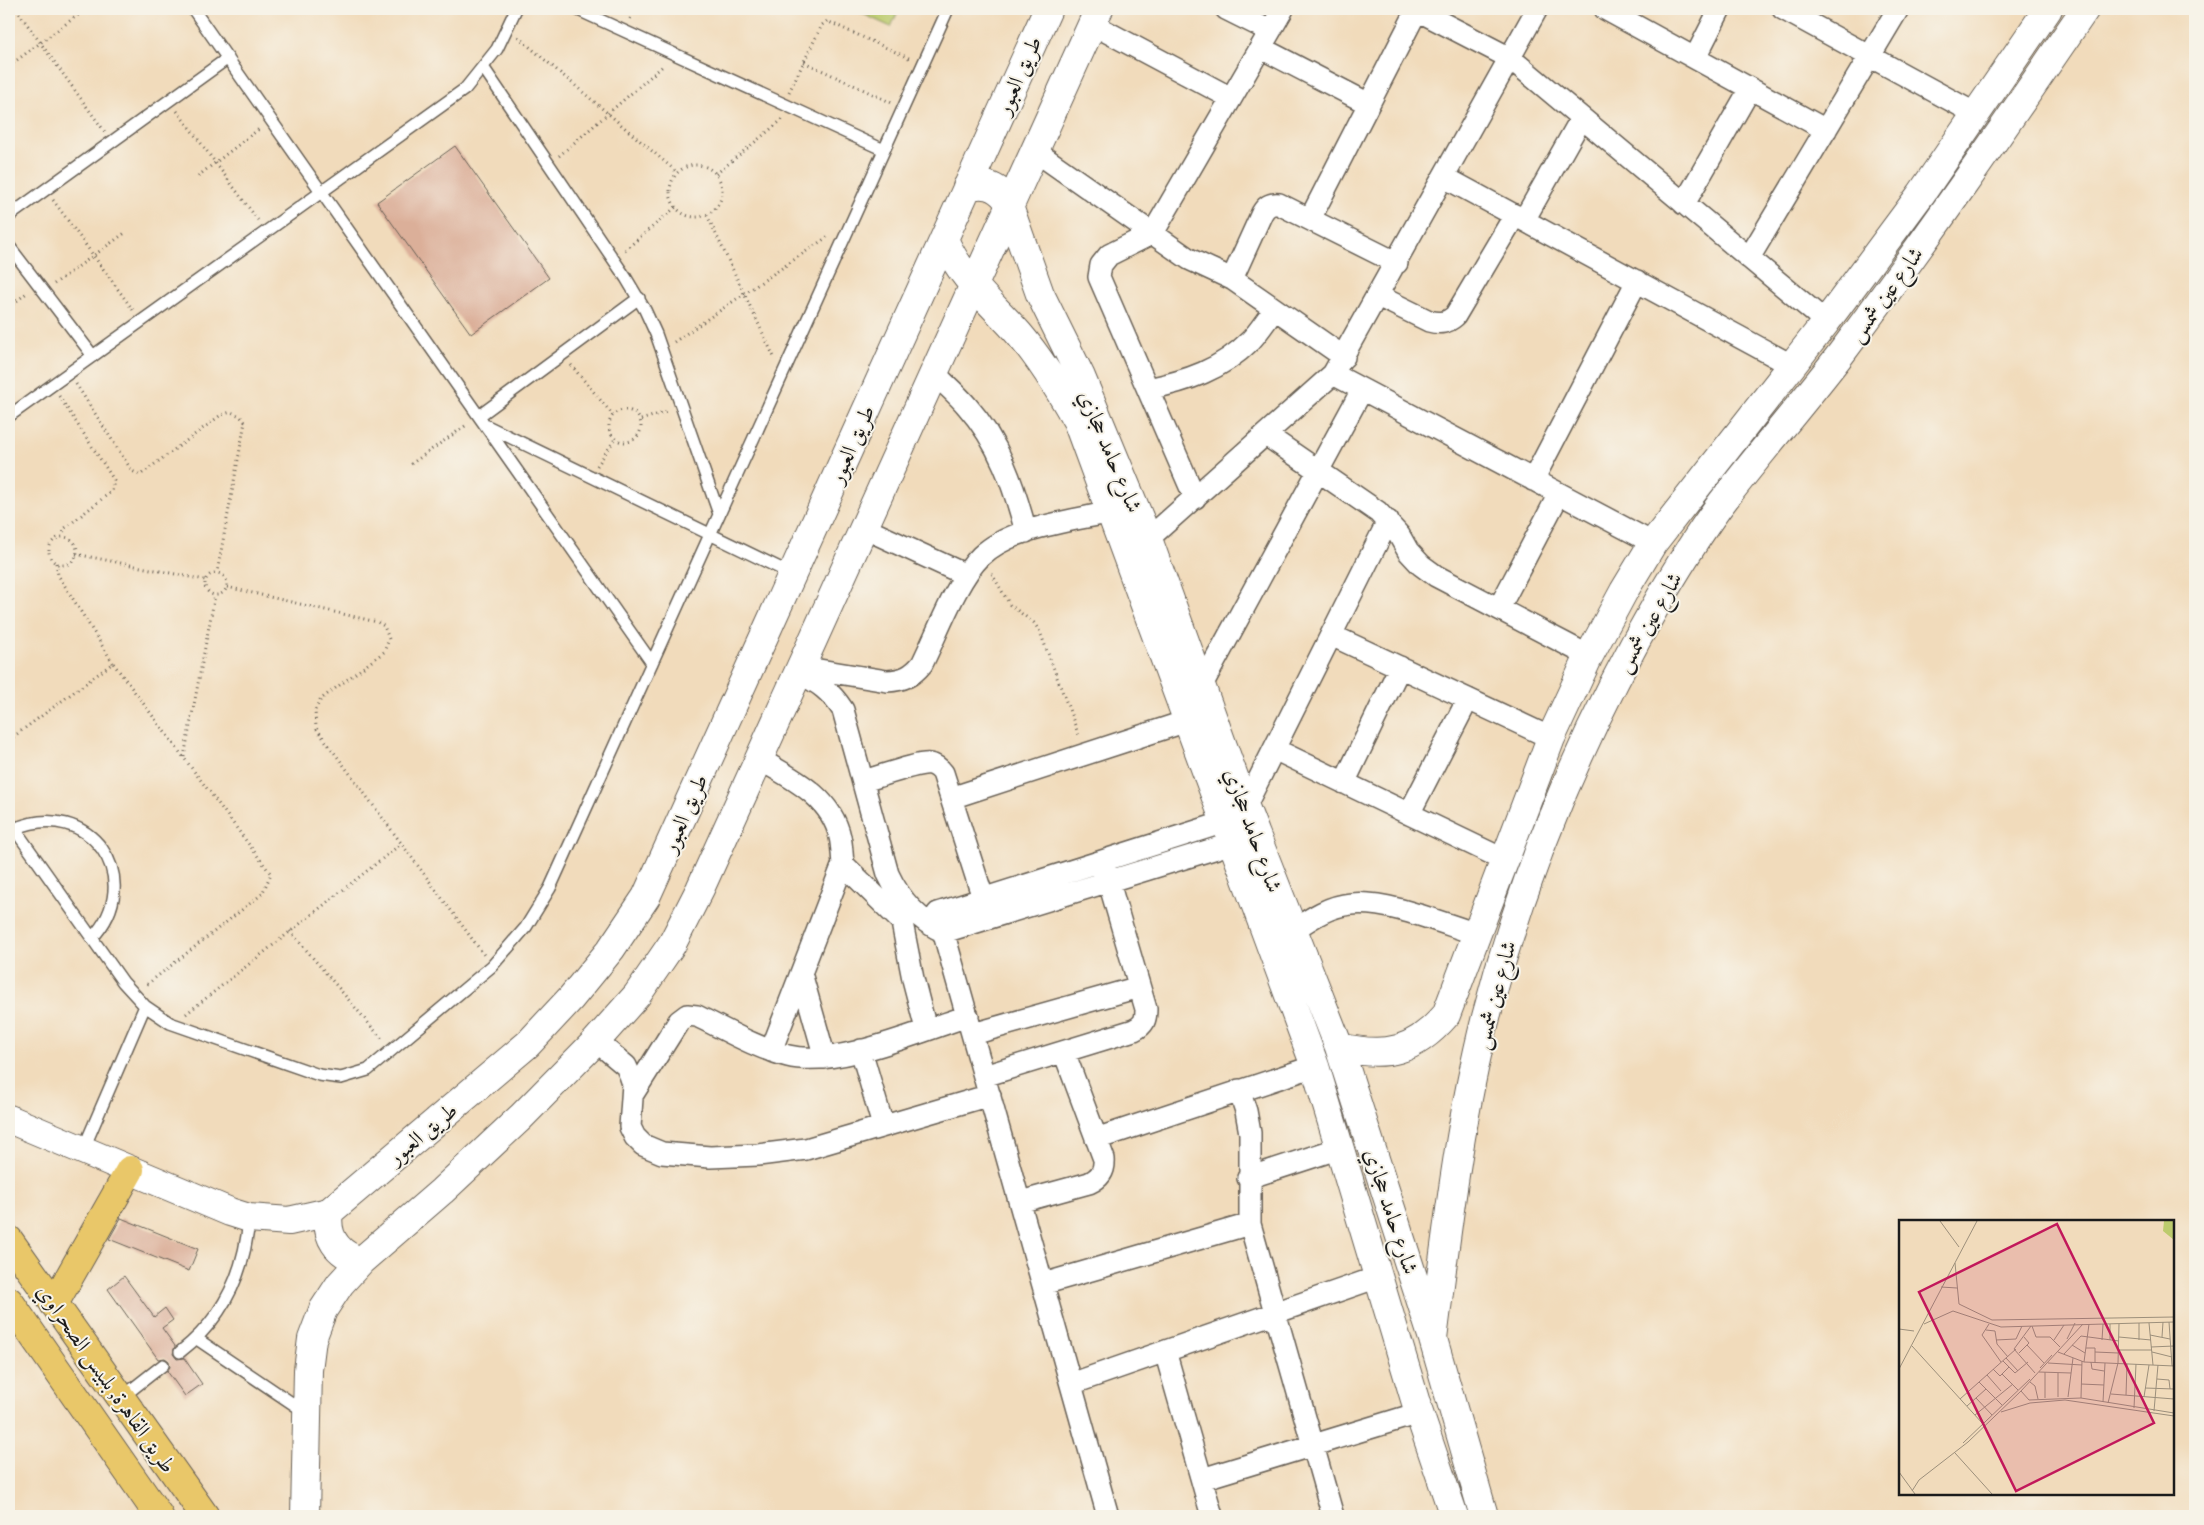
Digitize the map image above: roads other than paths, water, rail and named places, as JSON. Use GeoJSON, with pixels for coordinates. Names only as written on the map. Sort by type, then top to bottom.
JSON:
{"type":"FeatureCollection","features":[{"type":"Feature","properties":{"kind":"highway"},"geometry":{"type":"LineString","coordinates":[[54,1304],[130,1170]]}},
{"type":"Feature","properties":{"kind":"highway","name":"طريق القاهرة, بلبيس الصحراوي"},"geometry":{"type":"LineString","coordinates":[[9,1240],[204,1516]]}},
{"type":"Feature","properties":{"kind":"highway","name":"طريق القاهرة, بلبيس الصحراوي"},"geometry":{"type":"LineString","coordinates":[[9,1301],[159,1516]]}},
{"type":"Feature","properties":{"kind":"street","name":"طريق العبور"},"geometry":{"type":"LineString","coordinates":[[9,1119],[249,1218],[289,1221],[328,1212],[528,1044],[571,998],[610,949],[646,897],[1048,9]]}},
{"type":"Feature","properties":{"kind":"street"},"geometry":{"type":"LineString","coordinates":[[1226,9],[1265,40],[1369,104]]}},
{"type":"Feature","properties":{"kind":"street"},"geometry":{"type":"LineString","coordinates":[[1195,498],[1099,277],[1099,271],[1109,255],[1153,234],[1283,9]]}},
{"type":"Feature","properties":{"kind":"street"},"geometry":{"type":"LineString","coordinates":[[1310,219],[1416,9],[1510,58],[1826,322]]}},
{"type":"Feature","properties":{"kind":"street"},"geometry":{"type":"LineString","coordinates":[[1136,544],[1195,498],[1266,435],[1339,366],[1537,9]]}},
{"type":"Feature","properties":{"kind":"street"},"geometry":{"type":"LineString","coordinates":[[1605,9],[1826,130]]}},
{"type":"Feature","properties":{"kind":"street"},"geometry":{"type":"LineString","coordinates":[[1695,58],[1720,9]]}},
{"type":"Feature","properties":{"kind":"street"},"geometry":{"type":"LineString","coordinates":[[1783,9],[1976,114]]}},
{"type":"Feature","properties":{"kind":"street"},"geometry":{"type":"LineString","coordinates":[[1749,258],[1898,9]]}},
{"type":"Feature","properties":{"kind":"street","name":"شارع عين شمس"},"geometry":{"type":"LineString","coordinates":[[1339,1047],[1364,1053],[1388,1052],[1411,1046],[1430,1033],[1446,1015],[1551,738],[1590,656],[1653,543],[1826,322],[1922,194],[2048,9]]}},
{"type":"Feature","properties":{"kind":"street","name":"شارع عين شمس"},"geometry":{"type":"LineString","coordinates":[[1434,1339],[1462,1130],[1486,1018],[1518,908],[1559,801],[1606,696],[1661,596],[1723,500],[1838,357],[1962,189],[2085,9]]}},
{"type":"Feature","properties":{"kind":"street","name":"طريق العبور"},"geometry":{"type":"LineString","coordinates":[[305,1516],[308,1370],[312,1339],[327,1303],[340,1284],[361,1261],[442,1190],[520,1117],[596,1041],[637,995],[672,944],[700,889],[1096,16]]}},
{"type":"Feature","properties":{"kind":"street"},"geometry":{"type":"LineString","coordinates":[[1096,16],[1231,98]]}},
{"type":"Feature","properties":{"kind":"street"},"geometry":{"type":"LineString","coordinates":[[1684,204],[1750,89]]}},
{"type":"Feature","properties":{"kind":"street"},"geometry":{"type":"LineString","coordinates":[[1378,296],[1436,323],[1450,320],[1455,316],[1520,218],[1581,119]]}},
{"type":"Feature","properties":{"kind":"street"},"geometry":{"type":"LineString","coordinates":[[1035,151],[1189,259],[1232,279],[1274,310],[1339,366],[1362,390],[1653,543]]}},
{"type":"Feature","properties":{"kind":"street"},"geometry":{"type":"LineString","coordinates":[[1444,177],[1791,365]]}},
{"type":"Feature","properties":{"kind":"street","name":"شارع حامد حجازي"},"geometry":{"type":"LineString","coordinates":[[967,187],[984,184],[993,186],[1000,191],[1010,206],[1040,294],[1081,377],[1136,544],[1187,721],[1234,824],[1292,930],[1339,1047],[1434,1339],[1484,1516]]}},
{"type":"Feature","properties":{"kind":"street"},"geometry":{"type":"LineString","coordinates":[[1232,279],[1265,208],[1274,204],[1279,204],[1397,263]]}},
{"type":"Feature","properties":{"kind":"street","name":"شارع حامد حجازي"},"geometry":{"type":"LineString","coordinates":[[944,239],[951,256],[973,286],[1020,336],[1060,391],[1076,421],[1111,512],[1136,544],[1202,685],[1234,824],[1315,1066],[1419,1413],[1454,1516]]}},
{"type":"Feature","properties":{"kind":"street"},"geometry":{"type":"LineString","coordinates":[[1533,480],[1637,281]]}},
{"type":"Feature","properties":{"kind":"street"},"geometry":{"type":"LineString","coordinates":[[1148,389],[1185,381],[1220,365],[1250,340],[1274,310]]}},
{"type":"Feature","properties":{"kind":"street"},"geometry":{"type":"LineString","coordinates":[[934,373],[967,406],[994,444],[1014,486],[1026,532]]}},
{"type":"Feature","properties":{"kind":"street"},"geometry":{"type":"LineString","coordinates":[[1202,685],[1362,390]]}},
{"type":"Feature","properties":{"kind":"street"},"geometry":{"type":"LineString","coordinates":[[1266,435],[1388,521],[1420,565],[1590,656]]}},
{"type":"Feature","properties":{"kind":"street"},"geometry":{"type":"LineString","coordinates":[[1499,608],[1560,494]]}},
{"type":"Feature","properties":{"kind":"street"},"geometry":{"type":"LineString","coordinates":[[800,670],[887,681],[901,680],[914,674],[922,664],[966,575],[981,556],[1002,540],[1026,532],[1111,512]]}},
{"type":"Feature","properties":{"kind":"street"},"geometry":{"type":"LineString","coordinates":[[937,923],[1109,882],[1234,824],[1274,749],[1388,521]]}},
{"type":"Feature","properties":{"kind":"street"},"geometry":{"type":"LineString","coordinates":[[864,528],[966,575]]}},
{"type":"Feature","properties":{"kind":"street"},"geometry":{"type":"LineString","coordinates":[[1331,635],[1551,738]]}},
{"type":"Feature","properties":{"kind":"street"},"geometry":{"type":"LineString","coordinates":[[1344,783],[1400,667]]}},
{"type":"Feature","properties":{"kind":"street"},"geometry":{"type":"LineString","coordinates":[[800,670],[832,694],[843,710],[888,874],[896,892],[913,979],[917,1032]]}},
{"type":"Feature","properties":{"kind":"street"},"geometry":{"type":"LineString","coordinates":[[1409,814],[1468,699]]}},
{"type":"Feature","properties":{"kind":"street"},"geometry":{"type":"LineString","coordinates":[[951,798],[1187,721]]}},
{"type":"Feature","properties":{"kind":"street"},"geometry":{"type":"LineString","coordinates":[[1274,749],[1505,860]]}},
{"type":"Feature","properties":{"kind":"street"},"geometry":{"type":"LineString","coordinates":[[759,759],[810,790],[829,810],[840,836],[843,864],[771,1051]]}},
{"type":"Feature","properties":{"kind":"street"},"geometry":{"type":"LineString","coordinates":[[863,782],[930,764],[943,773],[983,898]]}},
{"type":"Feature","properties":{"kind":"street"},"geometry":{"type":"LineString","coordinates":[[937,923],[983,898],[1234,824]]}},
{"type":"Feature","properties":{"kind":"street"},"geometry":{"type":"LineString","coordinates":[[596,1041],[626,1066],[633,1084],[630,1127],[643,1145],[662,1153],[710,1157],[758,1155],[806,1149],[883,1126],[987,1086],[1064,1052],[1142,1026],[1146,1019],[1146,1009],[1103,862]]}},
{"type":"Feature","properties":{"kind":"street"},"geometry":{"type":"LineString","coordinates":[[843,864],[902,922]]}},
{"type":"Feature","properties":{"kind":"street"},"geometry":{"type":"LineString","coordinates":[[896,892],[937,923],[970,1025],[1108,1516]]}},
{"type":"Feature","properties":{"kind":"street"},"geometry":{"type":"LineString","coordinates":[[1292,930],[1322,912],[1350,904],[1379,904],[1477,934]]}},
{"type":"Feature","properties":{"kind":"street"},"geometry":{"type":"LineString","coordinates":[[801,973],[825,1058]]}},
{"type":"Feature","properties":{"kind":"street"},"geometry":{"type":"LineString","coordinates":[[633,1094],[679,1021],[687,1015],[697,1016],[771,1051],[807,1059],[825,1058],[861,1050],[917,1032],[970,1025],[1139,987]]}},
{"type":"Feature","properties":{"kind":"street"},"geometry":{"type":"LineString","coordinates":[[861,1050],[883,1126]]}},
{"type":"Feature","properties":{"kind":"street"},"geometry":{"type":"LineString","coordinates":[[1020,1202],[1095,1180],[1103,1171],[1104,1165],[1096,1138],[1064,1052]]}},
{"type":"Feature","properties":{"kind":"street"},"geometry":{"type":"LineString","coordinates":[[1096,1138],[1315,1066]]}},
{"type":"Feature","properties":{"kind":"street"},"geometry":{"type":"LineString","coordinates":[[1239,1090],[1246,1110],[1250,1133],[1248,1178],[1250,1224],[1334,1516]]}},
{"type":"Feature","properties":{"kind":"street"},"geometry":{"type":"LineString","coordinates":[[1248,1178],[1340,1148]]}},
{"type":"Feature","properties":{"kind":"street"},"geometry":{"type":"LineString","coordinates":[[328,1212],[329,1234],[334,1244],[350,1258],[361,1261]]}},
{"type":"Feature","properties":{"kind":"street"},"geometry":{"type":"LineString","coordinates":[[1043,1284],[1250,1224]]}},
{"type":"Feature","properties":{"kind":"street"},"geometry":{"type":"LineString","coordinates":[[1070,1384],[1378,1277]]}},
{"type":"Feature","properties":{"kind":"street"},"geometry":{"type":"LineString","coordinates":[[1166,1351],[1212,1516]]}},
{"type":"Feature","properties":{"kind":"street"},"geometry":{"type":"LineString","coordinates":[[1202,1479],[1419,1413]]}},
{"type":"Feature","properties":{"kind":"lane"},"geometry":{"type":"LineString","coordinates":[[193,9],[652,663]]}},
{"type":"Feature","properties":{"kind":"lane"},"geometry":{"type":"LineString","coordinates":[[9,416],[465,89],[483,67],[507,28],[516,9]]}},
{"type":"Feature","properties":{"kind":"lane"},"geometry":{"type":"LineString","coordinates":[[576,9],[884,150]]}},
{"type":"Feature","properties":{"kind":"lane"},"geometry":{"type":"LineString","coordinates":[[92,938],[108,917],[114,892],[111,866],[98,843],[83,830],[65,822],[39,821],[12,825],[92,938],[133,995],[145,1006],[174,1024],[330,1077],[341,1078],[360,1074],[368,1070],[492,966],[526,928],[550,888],[948,9]]}},
{"type":"Feature","properties":{"kind":"lane"},"geometry":{"type":"LineString","coordinates":[[9,216],[228,58]]}},
{"type":"Feature","properties":{"kind":"lane"},"geometry":{"type":"LineString","coordinates":[[483,67],[639,298],[661,351],[719,514]]}},
{"type":"Feature","properties":{"kind":"lane"},"geometry":{"type":"LineString","coordinates":[[9,246],[93,356]]}},
{"type":"Feature","properties":{"kind":"lane"},"geometry":{"type":"LineString","coordinates":[[482,421],[561,353],[639,298]]}},
{"type":"Feature","properties":{"kind":"lane"},"geometry":{"type":"LineString","coordinates":[[482,421],[590,476],[792,574]]}},
{"type":"Feature","properties":{"kind":"lane"},"geometry":{"type":"LineString","coordinates":[[83,1150],[145,1006]]}},
{"type":"Feature","properties":{"kind":"lane"},"geometry":{"type":"LineString","coordinates":[[180,1352],[197,1339],[217,1316],[237,1279],[244,1259],[249,1218]]}},
{"type":"Feature","properties":{"kind":"lane"},"geometry":{"type":"LineString","coordinates":[[197,1339],[307,1413]]}},
{"type":"Feature","properties":{"kind":"lane"},"geometry":{"type":"LineString","coordinates":[[121,1398],[163,1365]]}}]}
